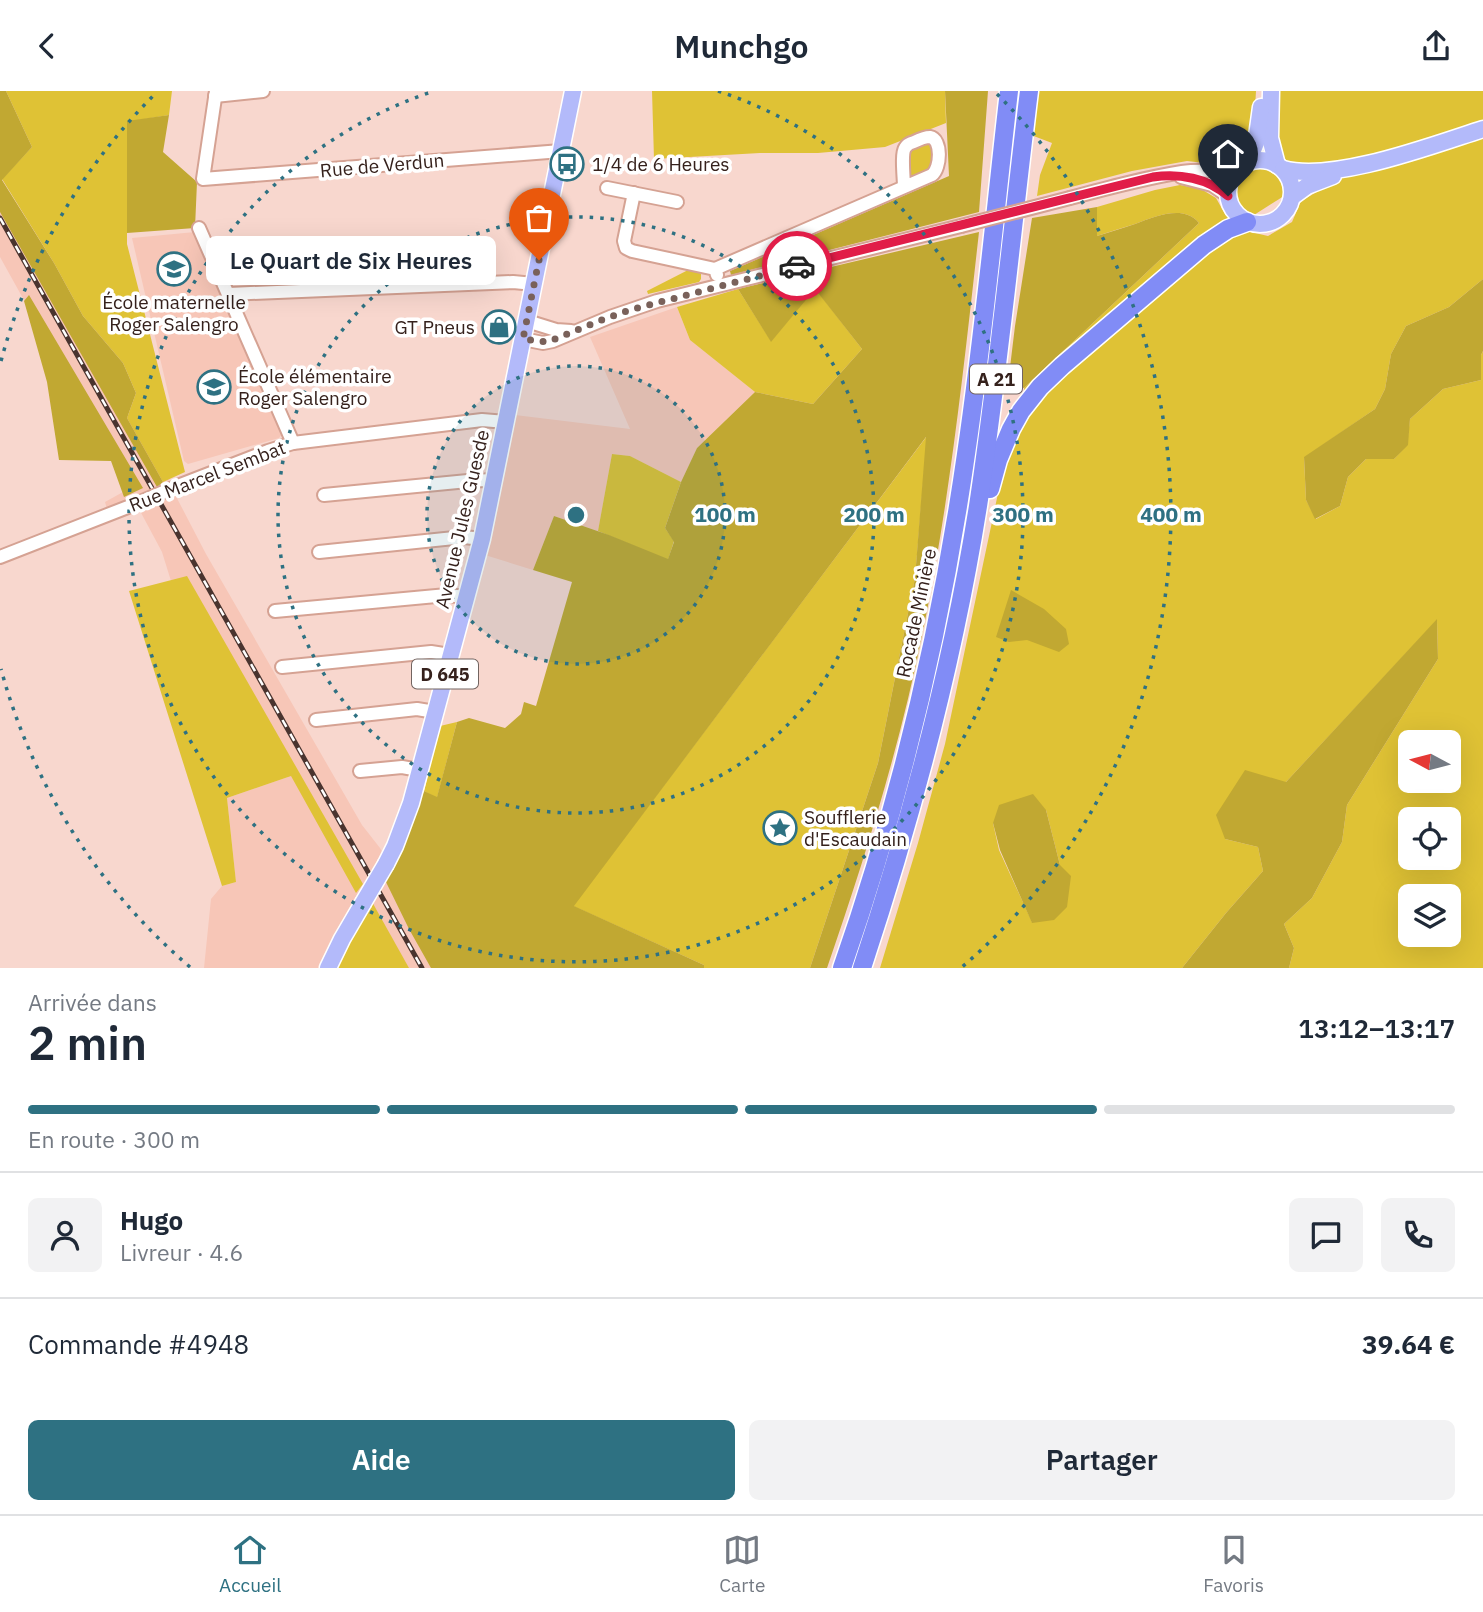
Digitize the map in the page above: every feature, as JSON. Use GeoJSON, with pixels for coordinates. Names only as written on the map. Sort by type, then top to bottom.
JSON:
{"type":"FeatureCollection","features":[{"type":"Feature","properties":{"kind":"highway"},"geometry":{"type":"LineString","coordinates":[[992,239],[991,181],[997,91]]}},
{"type":"Feature","properties":{"kind":"highway","name":"Rocade Minière"},"geometry":{"type":"LineString","coordinates":[[842,968],[902,770],[951,547],[966,455],[1009,91]]}},
{"type":"Feature","properties":{"kind":"highway","name":"Rocade Minière"},"geometry":{"type":"LineString","coordinates":[[862,968],[915,795],[959,607],[989,427],[1029,91]]}},
{"type":"Feature","properties":{"kind":"highway"},"geometry":{"type":"LineString","coordinates":[[959,607],[971,579],[998,460],[1011,429],[1027,403],[1062,366],[1196,252],[1222,232],[1247,222]]}},
{"type":"Feature","properties":{"kind":"main road","name":"Avenue Jules Guesde"},"geometry":{"type":"LineString","coordinates":[[328,968],[395,846],[419,770],[482,539],[573,91]]}},
{"type":"Feature","properties":{"kind":"main road"},"geometry":{"type":"LineString","coordinates":[[1262,91],[1254,150],[1229,183],[1228,196],[1234,211],[1247,222],[1264,224],[1276,220],[1285,212],[1292,197],[1316,182],[1361,165],[1483,129]]}},
{"type":"Feature","properties":{"kind":"main road"},"geometry":{"type":"LineString","coordinates":[[1271,91],[1270,138],[1280,167],[1291,184],[1292,197]]}},
{"type":"Feature","properties":{"kind":"main road"},"geometry":{"type":"LineString","coordinates":[[1242,165],[1265,160],[1280,167],[1309,172],[1361,165]]}},
{"type":"Feature","properties":{"kind":"main road","name":"Avenue Jules Guesde"},"geometry":{"type":"LineString","coordinates":[[321,968],[342,939]]}},
{"type":"Feature","properties":{"kind":"street"},"geometry":{"type":"LineString","coordinates":[[216,94],[264,91]]}},
{"type":"Feature","properties":{"kind":"street","name":"Rue de Verdun"},"geometry":{"type":"LineString","coordinates":[[216,94],[203,179],[561,151]]}},
{"type":"Feature","properties":{"kind":"street"},"geometry":{"type":"LineString","coordinates":[[523,339],[548,342],[630,310],[720,286],[1167,175],[1188,171],[1223,172],[1242,165]]}},
{"type":"Feature","properties":{"kind":"street"},"geometry":{"type":"LineString","coordinates":[[1167,175],[1204,182],[1228,196]]}},
{"type":"Feature","properties":{"kind":"street"},"geometry":{"type":"LineString","coordinates":[[634,193],[624,241],[629,250],[715,269],[904,187]]}},
{"type":"Feature","properties":{"kind":"street"},"geometry":{"type":"LineString","coordinates":[[607,188],[677,202]]}},
{"type":"Feature","properties":{"kind":"street"},"geometry":{"type":"LineString","coordinates":[[199,228],[293,443]]}},
{"type":"Feature","properties":{"kind":"street"},"geometry":{"type":"LineString","coordinates":[[715,269],[720,286]]}},
{"type":"Feature","properties":{"kind":"street"},"geometry":{"type":"LineString","coordinates":[[229,294],[513,282],[534,284]]}},
{"type":"Feature","properties":{"kind":"street"},"geometry":{"type":"LineString","coordinates":[[527,321],[556,330],[575,331]]}},
{"type":"Feature","properties":{"kind":"street","name":"Rue Marcel Sembat"},"geometry":{"type":"LineString","coordinates":[[0,557],[174,487],[293,443],[482,420],[506,422]]}},
{"type":"Feature","properties":{"kind":"street"},"geometry":{"type":"LineString","coordinates":[[324,495],[478,480],[494,481]]}},
{"type":"Feature","properties":{"kind":"street"},"geometry":{"type":"LineString","coordinates":[[319,552],[464,537],[482,539]]}},
{"type":"Feature","properties":{"kind":"street"},"geometry":{"type":"LineString","coordinates":[[275,611],[447,595],[466,597]]}},
{"type":"Feature","properties":{"kind":"street"},"geometry":{"type":"LineString","coordinates":[[282,667],[431,652],[450,655]]}},
{"type":"Feature","properties":{"kind":"street"},"geometry":{"type":"LineString","coordinates":[[316,720],[417,709],[435,712]]}},
{"type":"Feature","properties":{"kind":"street"},"geometry":{"type":"LineString","coordinates":[[360,771],[402,767],[419,770]]}},
{"type":"Feature","properties":{"kind":"shaded area"},"geometry":{"type":"Polygon","coordinates":[[[0,91],[6,91],[32,147],[2,180],[54,263],[83,316],[123,363],[136,393],[127,418],[163,482],[157,487],[0,212],[0,91]]]}},
{"type":"Feature","properties":{"kind":"shaded area"},"geometry":{"type":"Polygon","coordinates":[[[6,91],[172,91],[169,115],[127,122],[127,244],[185,472],[163,482],[127,418],[136,393],[123,363],[83,316],[2,179],[32,147],[6,91]]]}},
{"type":"Feature","properties":{"kind":"shaded area"},"geometry":{"type":"Polygon","coordinates":[[[652,91],[945,91],[946,123],[885,147],[818,153],[760,153],[654,159],[652,91]]]}},
{"type":"Feature","properties":{"kind":"shaded area"},"geometry":{"type":"Polygon","coordinates":[[[945,91],[988,91],[979,212],[731,275],[730,271],[949,176],[945,91]]]}},
{"type":"Feature","properties":{"kind":"shaded area"},"geometry":{"type":"Polygon","coordinates":[[[1037,91],[1256,91],[1254,125],[1248,150],[1240,161],[1230,166],[1187,161],[1132,171],[1037,196],[1040,175],[1052,143],[1031,135],[1037,91]]]}},
{"type":"Feature","properties":{"kind":"shaded area"},"geometry":{"type":"Polygon","coordinates":[[[1280,91],[1483,91],[1483,279],[1449,307],[1406,326],[1391,354],[1385,389],[1375,409],[1304,458],[1306,500],[1316,519],[1340,506],[1348,477],[1366,459],[1394,459],[1407,445],[1410,419],[1443,389],[1481,380],[1483,351],[1483,968],[1289,968],[1294,948],[1284,924],[1312,898],[1342,842],[1347,805],[1438,659],[1437,620],[1286,782],[1225,839],[1258,847],[1263,871],[1182,968],[880,968],[945,744],[1004,465],[1028,411],[1024,388],[1199,223],[1185,214],[1168,214],[1097,236],[1097,207],[1180,185],[1201,189],[1216,198],[1225,214],[1242,230],[1268,236],[1292,222],[1301,201],[1322,189],[1312,166],[1289,165],[1280,155],[1280,91]],[[1046,810],[993,823],[999,850],[1032,922],[1060,865],[1046,810]]]}},
{"type":"Feature","properties":{"kind":"shaded area"},"geometry":{"type":"Polygon","coordinates":[[[169,115],[163,152],[197,182],[195,228],[127,233],[127,121],[169,115]]]}},
{"type":"Feature","properties":{"kind":"shaded area"},"geometry":{"type":"Polygon","coordinates":[[[927,141],[934,144],[932,171],[908,179],[909,150],[927,141]]]}},
{"type":"Feature","properties":{"kind":"shaded area"},"geometry":{"type":"Polygon","coordinates":[[[1255,168],[1272,171],[1282,183],[1284,196],[1254,215],[1240,205],[1236,191],[1241,178],[1255,168]]]}},
{"type":"Feature","properties":{"kind":"shaded area"},"geometry":{"type":"Polygon","coordinates":[[[0,190],[159,469],[170,479],[168,481],[206,554],[362,825],[380,848],[444,968],[398,968],[365,912],[337,968],[204,968],[211,899],[222,886],[236,882],[227,798],[288,777],[171,581],[162,552],[139,509],[107,509],[105,502],[130,491],[0,257],[0,190]]]}},
{"type":"Feature","properties":{"kind":"shaded area"},"geometry":{"type":"Polygon","coordinates":[[[1097,207],[1097,236],[1168,214],[1185,214],[1199,223],[1024,388],[1008,384],[1032,218],[1097,207]]]}},
{"type":"Feature","properties":{"kind":"shaded area","name":"École élémentaire Roger Salengro"},"geometry":{"type":"Polygon","coordinates":[[[195,232],[282,434],[279,438],[188,464],[184,461],[132,238],[195,232]]]}},
{"type":"Feature","properties":{"kind":"shaded area"},"geometry":{"type":"Polygon","coordinates":[[[979,232],[949,482],[923,631],[904,717],[881,801],[827,968],[810,968],[878,763],[915,578],[926,437],[574,906],[704,965],[704,968],[431,968],[385,880],[424,791],[437,797],[457,722],[469,718],[505,728],[521,714],[524,702],[536,706],[572,582],[533,570],[554,516],[668,559],[674,542],[665,528],[681,482],[697,448],[755,392],[813,404],[862,349],[815,289],[771,342],[738,289],[979,232]]]}},
{"type":"Feature","properties":{"kind":"shaded area"},"geometry":{"type":"Polygon","coordinates":[[[692,268],[701,273],[699,282],[648,294],[647,291],[692,268]]]}},
{"type":"Feature","properties":{"kind":"shaded area"},"geometry":{"type":"Polygon","coordinates":[[[1483,279],[1481,380],[1443,389],[1410,419],[1408,445],[1394,459],[1366,459],[1348,477],[1340,506],[1315,519],[1306,500],[1304,457],[1375,409],[1385,389],[1391,354],[1406,326],[1449,307],[1483,279]]]}},
{"type":"Feature","properties":{"kind":"shaded area"},"geometry":{"type":"Polygon","coordinates":[[[815,288],[862,349],[813,404],[755,392],[690,340],[677,307],[738,289],[771,341],[815,288]]]}},
{"type":"Feature","properties":{"kind":"shaded area"},"geometry":{"type":"Polygon","coordinates":[[[29,295],[143,488],[124,497],[111,461],[59,460],[47,382],[24,301],[29,295]]]}},
{"type":"Feature","properties":{"kind":"shaded area"},"geometry":{"type":"Polygon","coordinates":[[[677,307],[690,340],[755,392],[697,448],[681,482],[630,456],[612,454],[598,531],[554,516],[533,570],[485,555],[515,415],[630,429],[590,337],[677,307]]]}},
{"type":"Feature","properties":{"kind":"shaded area"},"geometry":{"type":"Polygon","coordinates":[[[927,436],[915,578],[878,763],[810,968],[704,968],[704,965],[573,906],[927,436]]]}},
{"type":"Feature","properties":{"kind":"shaded area"},"geometry":{"type":"Polygon","coordinates":[[[612,454],[630,456],[681,482],[665,528],[674,541],[668,560],[598,531],[612,454]]]}},
{"type":"Feature","properties":{"kind":"shaded area"},"geometry":{"type":"Polygon","coordinates":[[[187,576],[363,884],[356,893],[291,776],[227,798],[236,882],[222,886],[129,591],[187,576]]]}},
{"type":"Feature","properties":{"kind":"shaded area"},"geometry":{"type":"Polygon","coordinates":[[[1011,590],[1044,609],[1066,629],[1069,644],[1059,652],[1027,640],[1009,642],[996,637],[1011,590]]]}},
{"type":"Feature","properties":{"kind":"shaded area"},"geometry":{"type":"Polygon","coordinates":[[[1437,619],[1438,659],[1347,805],[1342,842],[1312,898],[1284,924],[1294,948],[1289,968],[1182,968],[1263,871],[1258,847],[1225,839],[1216,815],[1245,770],[1286,782],[1437,619]]]}},
{"type":"Feature","properties":{"kind":"shaded area"},"geometry":{"type":"Polygon","coordinates":[[[457,722],[437,798],[424,791],[440,726],[457,722]]]}},
{"type":"Feature","properties":{"kind":"shaded area"},"geometry":{"type":"Polygon","coordinates":[[[1033,794],[1046,810],[1060,865],[1071,876],[1067,907],[1054,920],[1032,923],[1000,850],[993,823],[999,805],[1033,794]]]}},
{"type":"Feature","properties":{"kind":"shaded area"},"geometry":{"type":"Polygon","coordinates":[[[371,900],[409,968],[337,968],[371,900]]]}},
{"type":"Feature","properties":{"kind":"railway"},"geometry":{"type":"LineString","coordinates":[[0,218],[422,968]]}},
{"type":"Feature","properties":{"kind":"way so far"},"geometry":{"type":"LineString","coordinates":[[539,260],[523,339],[543,343],[657,302],[797,266]]}},
{"type":"Feature","properties":{"kind":"place","name":"1/4 de 6 Heures"},"geometry":{"type":"Point","coordinates":[567,164]}},
{"type":"Feature","properties":{"kind":"place","name":"Le Quart de Six Heures"},"geometry":{"type":"Point","coordinates":[539,260]}},
{"type":"Feature","properties":{"kind":"place","name":"École maternelle Roger Salengro"},"geometry":{"type":"Point","coordinates":[174,269]}},
{"type":"Feature","properties":{"kind":"place","name":"GT Pneus"},"geometry":{"type":"Point","coordinates":[499,327]}},
{"type":"Feature","properties":{"kind":"place","name":"École élémentaire Roger Salengro"},"geometry":{"type":"Point","coordinates":[214,387]}},
{"type":"Feature","properties":{"kind":"place","name":"Soufflerie d'Escaudain"},"geometry":{"type":"Point","coordinates":[780,828]}},
{"type":"Feature","properties":{"kind":"route"},"geometry":{"type":"LineString","coordinates":[[797,266],[1153,177],[1167,175],[1198,180],[1212,185],[1228,196]]}}]}
